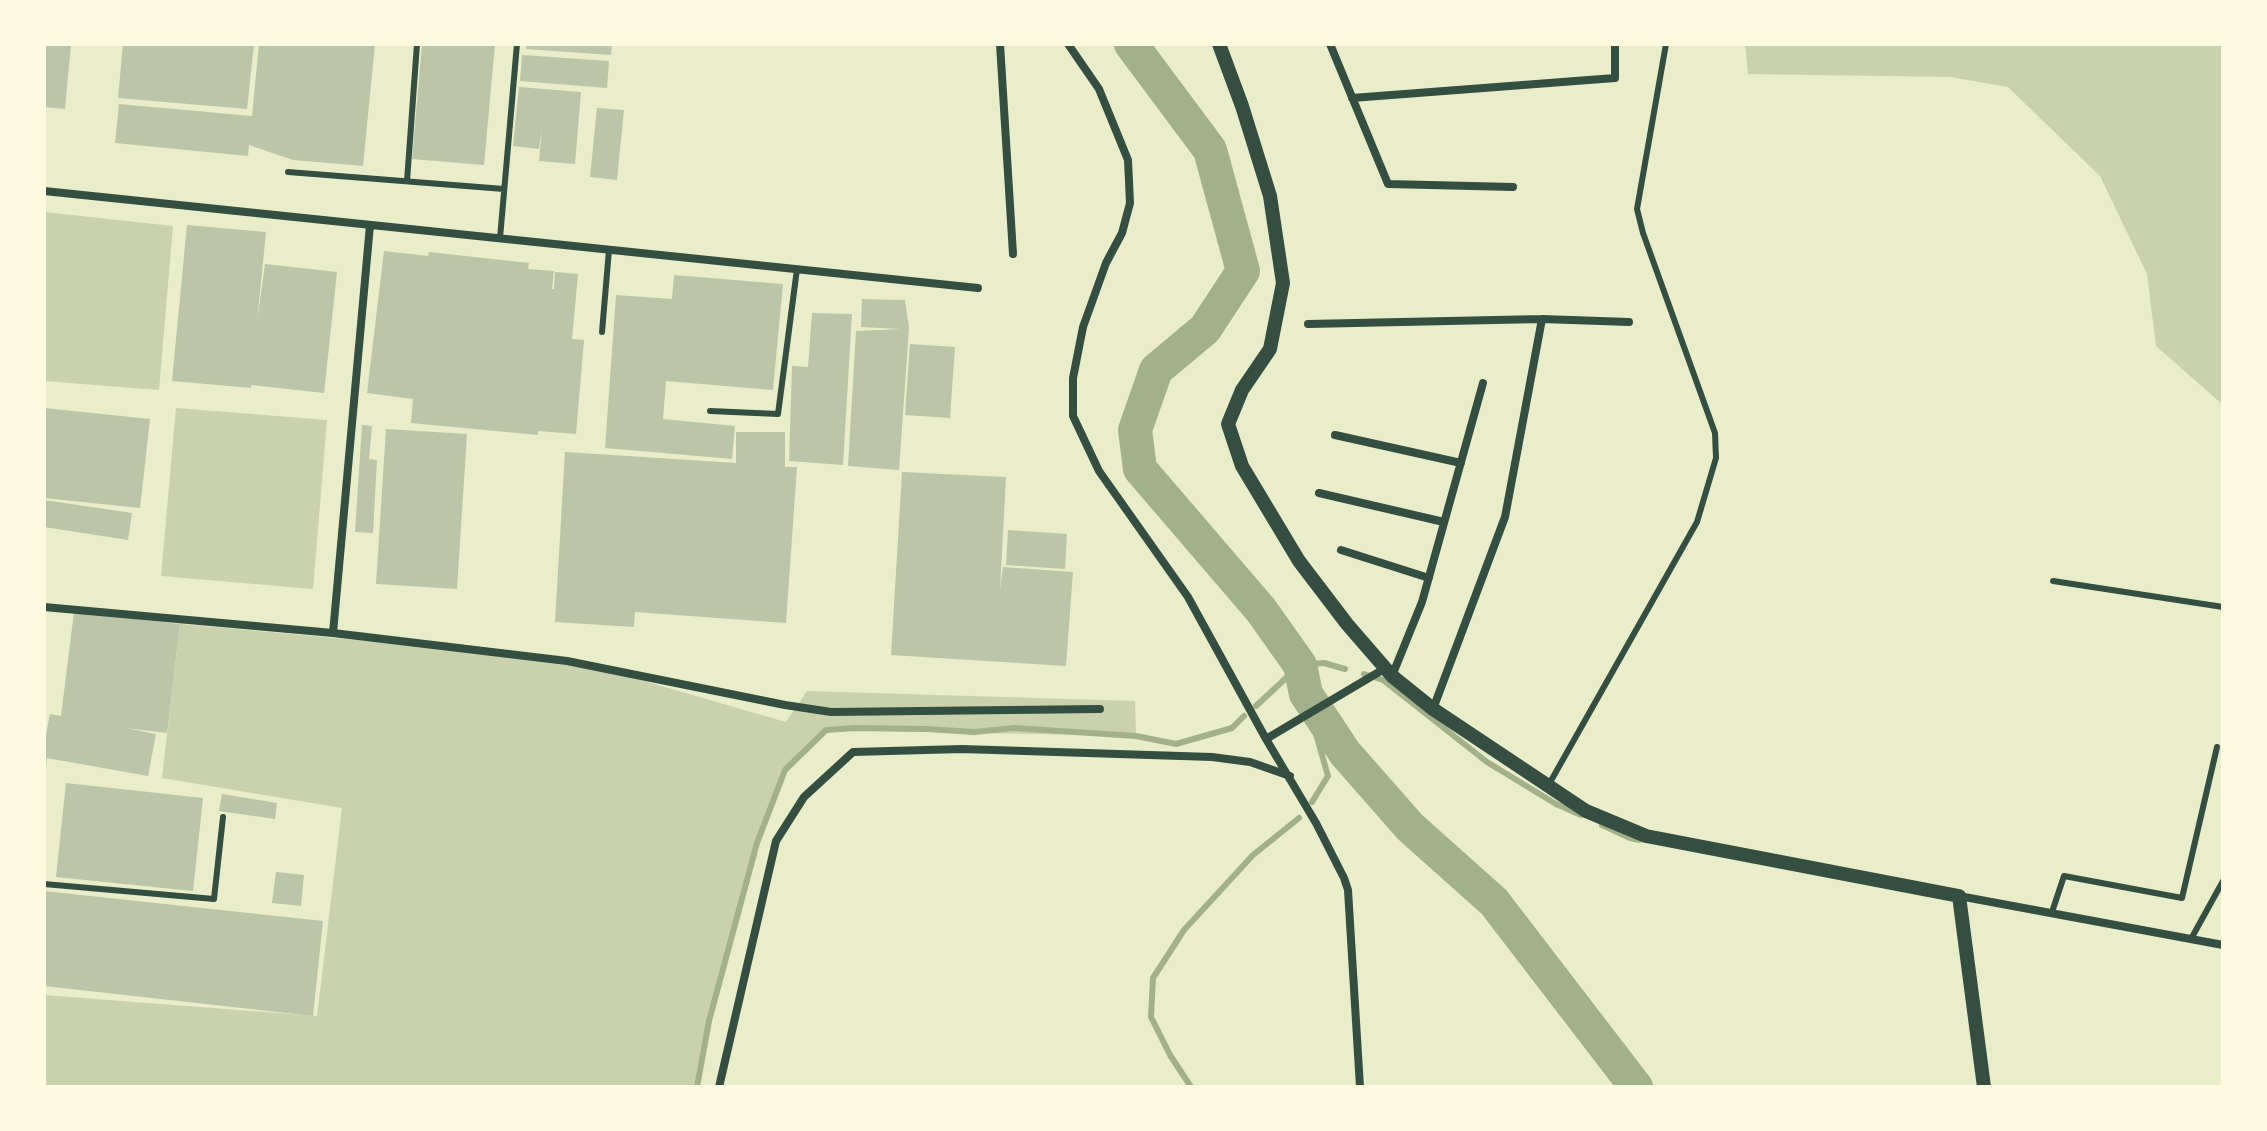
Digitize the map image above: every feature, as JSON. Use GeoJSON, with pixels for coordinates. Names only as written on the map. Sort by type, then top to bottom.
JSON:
{"type":"FeatureCollection","features":[{"type":"Feature","properties":{"kind":"street"},"geometry":{"type":"LineString","coordinates":[[1000,44],[1013,254]]}},
{"type":"Feature","properties":{"kind":"street"},"geometry":{"type":"LineString","coordinates":[[1068,44],[1099,89],[1128,160],[1130,203],[1122,233],[1106,263],[1083,327],[1073,378],[1073,416],[1099,471],[1188,597],[1344,878],[1348,890],[1360,1087]]}},
{"type":"Feature","properties":{"kind":"street"},"geometry":{"type":"LineString","coordinates":[[1219,44],[1270,196],[1283,283],[1270,349],[1242,390],[1228,424],[1242,466],[1299,561],[1388,672],[1433,709],[1586,811],[1646,836],[2223,945]]}},
{"type":"Feature","properties":{"kind":"street"},"geometry":{"type":"LineString","coordinates":[[1330,44],[1388,184],[1513,187]]}},
{"type":"Feature","properties":{"kind":"street"},"geometry":{"type":"LineString","coordinates":[[1352,98],[1615,78],[1615,44]]}},
{"type":"Feature","properties":{"kind":"street"},"geometry":{"type":"LineString","coordinates":[[44,191],[978,288]]}},
{"type":"Feature","properties":{"kind":"street"},"geometry":{"type":"LineString","coordinates":[[333,633],[370,225]]}},
{"type":"Feature","properties":{"kind":"street"},"geometry":{"type":"LineString","coordinates":[[1433,709],[1505,517],[1542,319]]}},
{"type":"Feature","properties":{"kind":"street"},"geometry":{"type":"LineString","coordinates":[[1308,324],[1542,319],[1629,322]]}},
{"type":"Feature","properties":{"kind":"street"},"geometry":{"type":"LineString","coordinates":[[1266,739],[1341,694],[1388,672],[1422,602],[1483,383]]}},
{"type":"Feature","properties":{"kind":"street"},"geometry":{"type":"LineString","coordinates":[[1335,435],[1461,463]]}},
{"type":"Feature","properties":{"kind":"street"},"geometry":{"type":"LineString","coordinates":[[1319,493],[1444,522]]}},
{"type":"Feature","properties":{"kind":"street"},"geometry":{"type":"LineString","coordinates":[[1341,550],[1429,578]]}},
{"type":"Feature","properties":{"kind":"street"},"geometry":{"type":"LineString","coordinates":[[44,607],[333,633],[567,661],[831,712],[1100,709]]}},
{"type":"Feature","properties":{"kind":"street"},"geometry":{"type":"LineString","coordinates":[[719,1087],[776,841],[804,797],[853,752],[962,749],[1212,757],[1250,762],[1290,776]]}},
{"type":"Feature","properties":{"kind":"street"},"geometry":{"type":"LineString","coordinates":[[1959,896],[1984,1087]]}},
{"type":"Feature","properties":{"kind":"lane"},"geometry":{"type":"LineString","coordinates":[[407,181],[417,44]]}},
{"type":"Feature","properties":{"kind":"lane"},"geometry":{"type":"LineString","coordinates":[[500,238],[517,44]]}},
{"type":"Feature","properties":{"kind":"lane"},"geometry":{"type":"LineString","coordinates":[[1548,786],[1697,522],[1716,458],[1715,433],[1637,209],[1666,44]]}},
{"type":"Feature","properties":{"kind":"lane"},"geometry":{"type":"LineString","coordinates":[[288,172],[504,189]]}},
{"type":"Feature","properties":{"kind":"lane"},"geometry":{"type":"LineString","coordinates":[[602,332],[609,250]]}},
{"type":"Feature","properties":{"kind":"lane"},"geometry":{"type":"LineString","coordinates":[[710,411],[778,414],[797,269]]}},
{"type":"Feature","properties":{"kind":"lane"},"geometry":{"type":"LineString","coordinates":[[2053,581],[2223,607]]}},
{"type":"Feature","properties":{"kind":"lane"},"geometry":{"type":"LineString","coordinates":[[2052,912],[2064,876],[2182,898],[2217,747]]}},
{"type":"Feature","properties":{"kind":"lane"},"geometry":{"type":"LineString","coordinates":[[44,884],[214,899],[223,817]]}},
{"type":"Feature","properties":{"kind":"lane"},"geometry":{"type":"LineString","coordinates":[[2191,939],[2223,881]]}},
{"type":"Feature","properties":{"kind":"green space"},"geometry":{"type":"Polygon","coordinates":[[[1745,44],[2223,44],[2223,405],[2156,346],[2147,274],[2100,176],[2008,87],[1950,77],[1748,74],[1745,44]]]}},
{"type":"Feature","properties":{"kind":"green space"},"geometry":{"type":"Polygon","coordinates":[[[44,212],[173,226],[159,390],[44,381],[44,212]]]}},
{"type":"Feature","properties":{"kind":"green space"},"geometry":{"type":"Polygon","coordinates":[[[176,408],[327,420],[313,589],[161,576],[176,408]]]}},
{"type":"Feature","properties":{"kind":"green space"},"geometry":{"type":"Polygon","coordinates":[[[180,624],[568,659],[786,722],[807,691],[1135,701],[1136,736],[825,730],[785,770],[757,843],[709,1021],[697,1087],[44,1087],[44,995],[317,1016],[342,808],[162,778],[180,624]]]}},
{"type":"Feature","properties":{"kind":"building"},"geometry":{"type":"Polygon","coordinates":[[[44,44],[71,44],[65,109],[44,107],[44,44]]]}},
{"type":"Feature","properties":{"kind":"building"},"geometry":{"type":"Polygon","coordinates":[[[123,44],[254,44],[247,109],[118,98],[123,44]]]}},
{"type":"Feature","properties":{"kind":"building"},"geometry":{"type":"Polygon","coordinates":[[[259,44],[375,44],[363,166],[293,160],[249,145],[248,156],[115,143],[119,104],[252,116],[259,44]]]}},
{"type":"Feature","properties":{"kind":"building"},"geometry":{"type":"Polygon","coordinates":[[[422,44],[495,44],[484,165],[412,159],[422,44]]]}},
{"type":"Feature","properties":{"kind":"building"},"geometry":{"type":"Polygon","coordinates":[[[526,44],[612,44],[611,55],[526,49],[526,44]]]}},
{"type":"Feature","properties":{"kind":"building"},"geometry":{"type":"Polygon","coordinates":[[[522,55],[609,61],[607,88],[520,81],[522,55]]]}},
{"type":"Feature","properties":{"kind":"building"},"geometry":{"type":"Polygon","coordinates":[[[519,87],[581,92],[575,164],[539,161],[542,130],[539,149],[513,146],[519,87]]]}},
{"type":"Feature","properties":{"kind":"building"},"geometry":{"type":"Polygon","coordinates":[[[597,108],[624,110],[617,180],[590,177],[597,108]]]}},
{"type":"Feature","properties":{"kind":"building"},"geometry":{"type":"Polygon","coordinates":[[[187,225],[266,232],[257,322],[265,264],[337,272],[324,393],[172,381],[187,225]]]}},
{"type":"Feature","properties":{"kind":"building"},"geometry":{"type":"Polygon","coordinates":[[[384,251],[428,256],[429,252],[529,263],[528,269],[554,271],[552,289],[555,272],[578,274],[572,339],[584,340],[576,434],[538,431],[538,435],[411,423],[413,399],[367,393],[384,251]]]}},
{"type":"Feature","properties":{"kind":"building"},"geometry":{"type":"Polygon","coordinates":[[[674,275],[783,284],[773,390],[666,381],[663,419],[735,426],[732,459],[605,448],[616,295],[672,299],[674,275]]]}},
{"type":"Feature","properties":{"kind":"building"},"geometry":{"type":"Polygon","coordinates":[[[862,299],[905,300],[909,328],[899,470],[848,466],[856,331],[901,329],[861,327],[862,299]]]}},
{"type":"Feature","properties":{"kind":"building"},"geometry":{"type":"Polygon","coordinates":[[[812,313],[852,314],[843,465],[789,461],[792,366],[808,367],[812,313]]]}},
{"type":"Feature","properties":{"kind":"building"},"geometry":{"type":"Polygon","coordinates":[[[910,344],[955,347],[950,418],[905,415],[910,344]]]}},
{"type":"Feature","properties":{"kind":"building"},"geometry":{"type":"Polygon","coordinates":[[[44,408],[150,419],[140,508],[44,498],[44,408]]]}},
{"type":"Feature","properties":{"kind":"building"},"geometry":{"type":"Polygon","coordinates":[[[362,425],[372,426],[369,459],[377,460],[373,533],[355,532],[362,425]]]}},
{"type":"Feature","properties":{"kind":"building"},"geometry":{"type":"Polygon","coordinates":[[[386,429],[467,434],[457,589],[376,584],[386,429]]]}},
{"type":"Feature","properties":{"kind":"building"},"geometry":{"type":"Polygon","coordinates":[[[736,432],[785,432],[785,467],[797,467],[786,623],[635,612],[634,627],[555,622],[565,452],[736,463],[736,432]]]}},
{"type":"Feature","properties":{"kind":"building"},"geometry":{"type":"Polygon","coordinates":[[[902,472],[1006,477],[1000,590],[1003,567],[1073,572],[1066,666],[891,655],[902,472]]]}},
{"type":"Feature","properties":{"kind":"building"},"geometry":{"type":"Polygon","coordinates":[[[44,500],[132,513],[128,540],[44,527],[44,500]]]}},
{"type":"Feature","properties":{"kind":"building"},"geometry":{"type":"Polygon","coordinates":[[[1008,530],[1067,534],[1065,569],[1006,565],[1008,530]]]}},
{"type":"Feature","properties":{"kind":"building"},"geometry":{"type":"Polygon","coordinates":[[[74,612],[180,624],[167,733],[126,728],[156,734],[148,776],[47,758],[44,769],[44,744],[50,714],[61,716],[74,612]]]}},
{"type":"Feature","properties":{"kind":"building"},"geometry":{"type":"Polygon","coordinates":[[[66,783],[203,798],[193,891],[56,877],[66,783]]]}},
{"type":"Feature","properties":{"kind":"building"},"geometry":{"type":"Polygon","coordinates":[[[222,794],[277,803],[275,819],[219,811],[222,794]]]}},
{"type":"Feature","properties":{"kind":"building"},"geometry":{"type":"Polygon","coordinates":[[[276,872],[304,875],[301,906],[272,903],[276,872]]]}},
{"type":"Feature","properties":{"kind":"building"},"geometry":{"type":"Polygon","coordinates":[[[44,891],[323,921],[313,1016],[44,986],[44,891]]]}},
{"type":"Feature","properties":{"kind":"waterway"},"geometry":{"type":"LineString","coordinates":[[1131,44],[1210,150],[1243,271],[1205,329],[1156,370],[1135,430],[1140,469],[1261,610],[1300,665],[1306,694],[1345,753],[1410,827],[1494,902],[1636,1087]]}},
{"type":"Feature","properties":{"kind":"waterway"},"geometry":{"type":"LineString","coordinates":[[1256,706],[1300,665],[1324,663],[1345,669]]}},
{"type":"Feature","properties":{"kind":"waterway"},"geometry":{"type":"LineString","coordinates":[[1300,665],[1328,776],[1312,802]]}},
{"type":"Feature","properties":{"kind":"waterway"},"geometry":{"type":"LineString","coordinates":[[1364,674],[1383,680],[1487,762],[1556,804],[1581,815]]}},
{"type":"Feature","properties":{"kind":"waterway"},"geometry":{"type":"LineString","coordinates":[[697,1087],[709,1021],[757,843],[785,770],[826,730],[974,732],[1014,728],[1136,736],[1176,744],[1232,728],[1244,716]]}},
{"type":"Feature","properties":{"kind":"waterway"},"geometry":{"type":"LineString","coordinates":[[1191,1087],[1151,1017],[1153,978],[1184,930],[1253,855],[1299,818]]}},
{"type":"Feature","properties":{"kind":"waterway"},"geometry":{"type":"LineString","coordinates":[[1602,825],[1640,840]]}}]}
